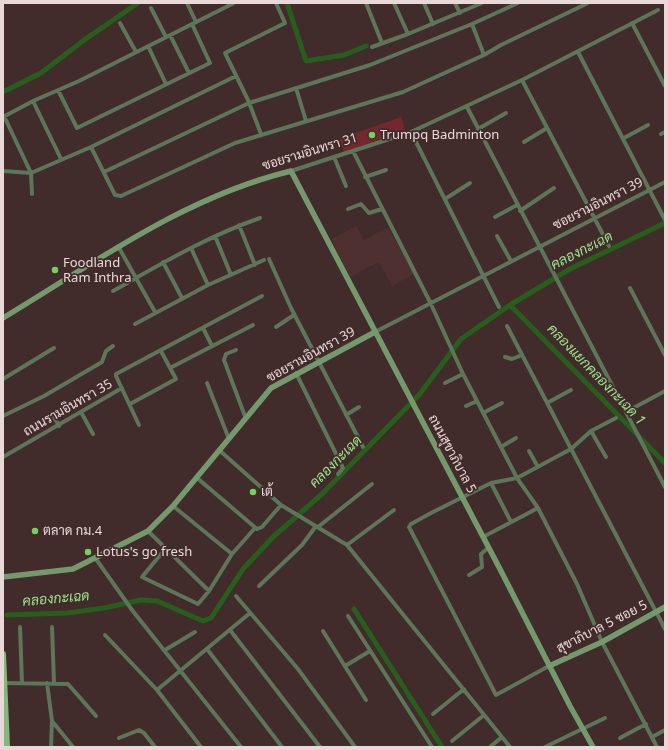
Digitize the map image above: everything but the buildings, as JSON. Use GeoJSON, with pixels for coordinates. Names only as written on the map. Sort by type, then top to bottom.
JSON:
{"type":"FeatureCollection","features":[{"type":"Feature","properties":{"kind":"main road"},"geometry":{"type":"LineString","coordinates":[[3,654],[7,747]]}},
{"type":"Feature","properties":{"kind":"street"},"geometry":{"type":"LineString","coordinates":[[58,90],[77,128],[210,63],[187,3]]}},
{"type":"Feature","properties":{"kind":"street"},"geometry":{"type":"LineString","coordinates":[[32,194],[31,173],[4,117],[234,3]]}},
{"type":"Feature","properties":{"kind":"street"},"geometry":{"type":"LineString","coordinates":[[261,134],[249,103],[225,53],[285,23],[276,3]]}},
{"type":"Feature","properties":{"kind":"street"},"geometry":{"type":"LineString","coordinates":[[366,3],[382,43]]}},
{"type":"Feature","properties":{"kind":"street"},"geometry":{"type":"LineString","coordinates":[[394,3],[408,34]]}},
{"type":"Feature","properties":{"kind":"street"},"geometry":{"type":"LineString","coordinates":[[424,3],[433,24]]}},
{"type":"Feature","properties":{"kind":"street"},"geometry":{"type":"LineString","coordinates":[[455,3],[460,13]]}},
{"type":"Feature","properties":{"kind":"street"},"geometry":{"type":"LineString","coordinates":[[372,47],[408,34],[482,3]]}},
{"type":"Feature","properties":{"kind":"street"},"geometry":{"type":"LineString","coordinates":[[104,172],[249,103],[370,65],[472,24],[518,3]]}},
{"type":"Feature","properties":{"kind":"street"},"geometry":{"type":"LineString","coordinates":[[91,147],[115,195],[121,196],[235,143],[403,92],[484,55],[501,45],[588,3]]}},
{"type":"Feature","properties":{"kind":"street"},"geometry":{"type":"LineString","coordinates":[[152,8],[166,37]]}},
{"type":"Feature","properties":{"kind":"street","name":"ซอยรามอินทรา 31"},"geometry":{"type":"LineString","coordinates":[[3,318],[118,246],[153,226],[220,194],[411,132],[522,80],[658,10]]}},
{"type":"Feature","properties":{"kind":"street"},"geometry":{"type":"LineString","coordinates":[[120,23],[136,52]]}},
{"type":"Feature","properties":{"kind":"street"},"geometry":{"type":"LineString","coordinates":[[472,24],[484,55]]}},
{"type":"Feature","properties":{"kind":"street"},"geometry":{"type":"LineString","coordinates":[[632,24],[665,86]]}},
{"type":"Feature","properties":{"kind":"street"},"geometry":{"type":"LineString","coordinates":[[170,35],[189,73]]}},
{"type":"Feature","properties":{"kind":"street"},"geometry":{"type":"LineString","coordinates":[[148,46],[166,84]]}},
{"type":"Feature","properties":{"kind":"street"},"geometry":{"type":"LineString","coordinates":[[578,52],[665,219]]}},
{"type":"Feature","properties":{"kind":"street"},"geometry":{"type":"LineString","coordinates":[[3,171],[31,173],[91,147],[236,76]]}},
{"type":"Feature","properties":{"kind":"street"},"geometry":{"type":"LineString","coordinates":[[522,80],[609,246]]}},
{"type":"Feature","properties":{"kind":"street"},"geometry":{"type":"LineString","coordinates":[[296,88],[306,121]]}},
{"type":"Feature","properties":{"kind":"street"},"geometry":{"type":"LineString","coordinates":[[34,101],[61,160]]}},
{"type":"Feature","properties":{"kind":"street"},"geometry":{"type":"LineString","coordinates":[[467,107],[517,206],[665,487]]}},
{"type":"Feature","properties":{"kind":"street"},"geometry":{"type":"LineString","coordinates":[[478,129],[506,113]]}},
{"type":"Feature","properties":{"kind":"street"},"geometry":{"type":"LineString","coordinates":[[624,138],[648,125]]}},
{"type":"Feature","properties":{"kind":"street"},"geometry":{"type":"LineString","coordinates":[[524,142],[547,128]]}},
{"type":"Feature","properties":{"kind":"street"},"geometry":{"type":"LineString","coordinates":[[411,132],[482,277],[499,307]]}},
{"type":"Feature","properties":{"kind":"street"},"geometry":{"type":"LineString","coordinates":[[352,151],[430,302],[449,346],[517,478],[538,508],[578,584],[602,642],[658,747]]}},
{"type":"Feature","properties":{"kind":"street"},"geometry":{"type":"LineString","coordinates":[[334,157],[346,186]]}},
{"type":"Feature","properties":{"kind":"street"},"geometry":{"type":"LineString","coordinates":[[365,177],[386,170]]}},
{"type":"Feature","properties":{"kind":"street","name":"ถนนสุขาภิบาล 5"},"geometry":{"type":"LineString","coordinates":[[291,171],[417,412],[463,496],[549,666],[593,747]]}},
{"type":"Feature","properties":{"kind":"street","name":"ซอยรามอินทรา 39"},"geometry":{"type":"LineString","coordinates":[[3,577],[73,569],[96,559],[148,531],[173,506],[271,388],[296,373],[430,302],[665,183]]}},
{"type":"Feature","properties":{"kind":"street"},"geometry":{"type":"LineString","coordinates":[[445,199],[470,184]]}},
{"type":"Feature","properties":{"kind":"street"},"geometry":{"type":"LineString","coordinates":[[520,211],[554,188]]}},
{"type":"Feature","properties":{"kind":"street"},"geometry":{"type":"LineString","coordinates":[[348,209],[361,204],[369,213],[382,209]]}},
{"type":"Feature","properties":{"kind":"street"},"geometry":{"type":"LineString","coordinates":[[495,217],[517,206]]}},
{"type":"Feature","properties":{"kind":"street"},"geometry":{"type":"LineString","coordinates":[[113,291],[163,262],[215,236],[239,225],[260,218]]}},
{"type":"Feature","properties":{"kind":"street"},"geometry":{"type":"LineString","coordinates":[[239,225],[255,265]]}},
{"type":"Feature","properties":{"kind":"street"},"geometry":{"type":"LineString","coordinates":[[215,236],[231,275]]}},
{"type":"Feature","properties":{"kind":"street"},"geometry":{"type":"LineString","coordinates":[[497,236],[511,261]]}},
{"type":"Feature","properties":{"kind":"street"},"geometry":{"type":"LineString","coordinates":[[118,246],[156,312]]}},
{"type":"Feature","properties":{"kind":"street"},"geometry":{"type":"LineString","coordinates":[[191,248],[208,285]]}},
{"type":"Feature","properties":{"kind":"street"},"geometry":{"type":"LineString","coordinates":[[135,324],[208,285],[267,260],[363,447]]}},
{"type":"Feature","properties":{"kind":"street"},"geometry":{"type":"LineString","coordinates":[[163,262],[182,298]]}},
{"type":"Feature","properties":{"kind":"street"},"geometry":{"type":"LineString","coordinates":[[630,288],[665,355]]}},
{"type":"Feature","properties":{"kind":"street"},"geometry":{"type":"LineString","coordinates":[[140,425],[116,374],[262,296]]}},
{"type":"Feature","properties":{"kind":"street"},"geometry":{"type":"LineString","coordinates":[[276,327],[294,315]]}},
{"type":"Feature","properties":{"kind":"street"},"geometry":{"type":"LineString","coordinates":[[170,368],[253,324]]}},
{"type":"Feature","properties":{"kind":"street"},"geometry":{"type":"LineString","coordinates":[[507,326],[665,630]]}},
{"type":"Feature","properties":{"kind":"street"},"geometry":{"type":"LineString","coordinates":[[203,328],[212,346]]}},
{"type":"Feature","properties":{"kind":"street"},"geometry":{"type":"LineString","coordinates":[[3,416],[44,396],[102,362],[106,351],[113,346]]}},
{"type":"Feature","properties":{"kind":"street"},"geometry":{"type":"LineString","coordinates":[[3,379],[54,348]]}},
{"type":"Feature","properties":{"kind":"street"},"geometry":{"type":"LineString","coordinates":[[236,350],[226,354],[224,360],[246,419]]}},
{"type":"Feature","properties":{"kind":"street"},"geometry":{"type":"LineString","coordinates":[[130,404],[176,379],[161,351]]}},
{"type":"Feature","properties":{"kind":"street"},"geometry":{"type":"LineString","coordinates":[[505,357],[512,359],[522,355]]}},
{"type":"Feature","properties":{"kind":"street"},"geometry":{"type":"LineString","coordinates":[[296,373],[343,468],[338,474]]}},
{"type":"Feature","properties":{"kind":"street"},"geometry":{"type":"LineString","coordinates":[[445,384],[463,374]]}},
{"type":"Feature","properties":{"kind":"street"},"geometry":{"type":"LineString","coordinates":[[207,383],[229,439]]}},
{"type":"Feature","properties":{"kind":"street","name":"ถนนรามอินทรา 35"},"geometry":{"type":"LineString","coordinates":[[3,457],[59,426],[122,388]]}},
{"type":"Feature","properties":{"kind":"street"},"geometry":{"type":"LineString","coordinates":[[547,403],[571,390]]}},
{"type":"Feature","properties":{"kind":"street"},"geometry":{"type":"LineString","coordinates":[[626,412],[665,392]]}},
{"type":"Feature","properties":{"kind":"street"},"geometry":{"type":"LineString","coordinates":[[466,406],[477,401]]}},
{"type":"Feature","properties":{"kind":"street"},"geometry":{"type":"LineString","coordinates":[[483,412],[502,403]]}},
{"type":"Feature","properties":{"kind":"street"},"geometry":{"type":"LineString","coordinates":[[346,415],[358,407]]}},
{"type":"Feature","properties":{"kind":"street"},"geometry":{"type":"LineString","coordinates":[[81,412],[93,434]]}},
{"type":"Feature","properties":{"kind":"street"},"geometry":{"type":"LineString","coordinates":[[53,415],[59,426]]}},
{"type":"Feature","properties":{"kind":"street"},"geometry":{"type":"LineString","coordinates":[[549,666],[496,695],[409,527],[411,524],[463,496],[491,483],[517,478],[538,467],[571,449],[591,431],[616,418]]}},
{"type":"Feature","properties":{"kind":"street"},"geometry":{"type":"LineString","coordinates":[[591,431],[606,457]]}},
{"type":"Feature","properties":{"kind":"street"},"geometry":{"type":"LineString","coordinates":[[501,447],[516,438]]}},
{"type":"Feature","properties":{"kind":"street"},"geometry":{"type":"LineString","coordinates":[[219,450],[281,505],[347,545],[510,747]]}},
{"type":"Feature","properties":{"kind":"street"},"geometry":{"type":"LineString","coordinates":[[529,451],[538,467]]}},
{"type":"Feature","properties":{"kind":"street"},"geometry":{"type":"LineString","coordinates":[[196,478],[255,528]]}},
{"type":"Feature","properties":{"kind":"street"},"geometry":{"type":"LineString","coordinates":[[491,483],[511,522]]}},
{"type":"Feature","properties":{"kind":"street"},"geometry":{"type":"LineString","coordinates":[[259,586],[302,545],[317,526],[372,484]]}},
{"type":"Feature","properties":{"kind":"street"},"geometry":{"type":"LineString","coordinates":[[166,548],[142,577],[196,604],[201,603],[232,554],[255,528],[257,529],[262,527],[281,505]]}},
{"type":"Feature","properties":{"kind":"street"},"geometry":{"type":"LineString","coordinates":[[173,506],[232,554]]}},
{"type":"Feature","properties":{"kind":"street"},"geometry":{"type":"LineString","coordinates":[[483,537],[538,508]]}},
{"type":"Feature","properties":{"kind":"street"},"geometry":{"type":"LineString","coordinates":[[347,545],[394,510]]}},
{"type":"Feature","properties":{"kind":"street"},"geometry":{"type":"LineString","coordinates":[[148,531],[210,591]]}},
{"type":"Feature","properties":{"kind":"street"},"geometry":{"type":"LineString","coordinates":[[468,574],[482,567],[481,554],[488,547]]}},
{"type":"Feature","properties":{"kind":"street"},"geometry":{"type":"LineString","coordinates":[[96,559],[132,610],[241,747]]}},
{"type":"Feature","properties":{"kind":"street"},"geometry":{"type":"LineString","coordinates":[[236,596],[298,668],[355,747]]}},
{"type":"Feature","properties":{"kind":"street","name":"สุขาภิบาล 5 ซอย 5"},"geometry":{"type":"LineString","coordinates":[[549,666],[602,642],[665,607]]}},
{"type":"Feature","properties":{"kind":"street"},"geometry":{"type":"LineString","coordinates":[[157,690],[182,671],[250,613]]}},
{"type":"Feature","properties":{"kind":"street"},"geometry":{"type":"LineString","coordinates":[[348,616],[432,747]]}},
{"type":"Feature","properties":{"kind":"street"},"geometry":{"type":"LineString","coordinates":[[20,627],[22,683]]}},
{"type":"Feature","properties":{"kind":"street"},"geometry":{"type":"LineString","coordinates":[[52,627],[54,683]]}},
{"type":"Feature","properties":{"kind":"street"},"geometry":{"type":"LineString","coordinates":[[230,630],[320,747]]}},
{"type":"Feature","properties":{"kind":"street"},"geometry":{"type":"LineString","coordinates":[[323,631],[366,700]]}},
{"type":"Feature","properties":{"kind":"street"},"geometry":{"type":"LineString","coordinates":[[165,650],[195,632]]}},
{"type":"Feature","properties":{"kind":"street"},"geometry":{"type":"LineString","coordinates":[[104,635],[157,690],[201,747]]}},
{"type":"Feature","properties":{"kind":"street"},"geometry":{"type":"LineString","coordinates":[[207,649],[282,747]]}},
{"type":"Feature","properties":{"kind":"street"},"geometry":{"type":"LineString","coordinates":[[345,666],[370,651]]}},
{"type":"Feature","properties":{"kind":"street"},"geometry":{"type":"LineString","coordinates":[[4,683],[68,684],[96,716]]}},
{"type":"Feature","properties":{"kind":"street"},"geometry":{"type":"LineString","coordinates":[[47,683],[52,721],[51,747]]}},
{"type":"Feature","properties":{"kind":"street"},"geometry":{"type":"LineString","coordinates":[[433,714],[464,689]]}},
{"type":"Feature","properties":{"kind":"street"},"geometry":{"type":"LineString","coordinates":[[452,741],[484,715]]}},
{"type":"Feature","properties":{"kind":"street"},"geometry":{"type":"LineString","coordinates":[[545,747],[583,730],[605,718]]}},
{"type":"Feature","properties":{"kind":"street"},"geometry":{"type":"LineString","coordinates":[[52,721],[73,747]]}},
{"type":"Feature","properties":{"kind":"street"},"geometry":{"type":"LineString","coordinates":[[620,738],[646,724]]}},
{"type":"Feature","properties":{"kind":"street"},"geometry":{"type":"LineString","coordinates":[[119,738],[138,730],[144,733],[155,747]]}},
{"type":"Feature","properties":{"kind":"street"},"geometry":{"type":"LineString","coordinates":[[652,736],[665,730]]}},
{"type":"Feature","properties":{"kind":"street"},"geometry":{"type":"LineString","coordinates":[[490,747],[502,737]]}},
{"type":"Feature","properties":{"kind":"shaded area","name":"Trumpq Badminton"},"geometry":{"type":"Polygon","coordinates":[[[401,117],[405,130],[344,152],[339,139],[401,117]]]}},
{"type":"Feature","properties":{"kind":"shaded area"},"geometry":{"type":"Polygon","coordinates":[[[356,226],[364,240],[388,227],[414,274],[392,286],[379,262],[350,277],[331,239],[356,226]]]}},
{"type":"Feature","properties":{"kind":"waterway"},"geometry":{"type":"LineString","coordinates":[[3,92],[41,73],[87,38],[138,3]]}},
{"type":"Feature","properties":{"kind":"waterway"},"geometry":{"type":"LineString","coordinates":[[287,3],[306,61],[344,55],[366,46]]}},
{"type":"Feature","properties":{"kind":"waterway","name":"คลองกะเฉด"},"geometry":{"type":"LineString","coordinates":[[7,615],[67,613],[104,608],[141,600],[157,601],[203,621],[211,618],[243,569],[273,537],[322,494],[419,395],[461,339],[510,305],[570,269],[665,223]]}},
{"type":"Feature","properties":{"kind":"waterway","name":"คลองแยกคลองกะเฉด 1"},"geometry":{"type":"LineString","coordinates":[[510,305],[665,463]]}},
{"type":"Feature","properties":{"kind":"waterway"},"geometry":{"type":"LineString","coordinates":[[354,609],[442,747]]}},
{"type":"Feature","properties":{"kind":"place","name":"Trumpq Badminton"},"geometry":{"type":"Point","coordinates":[372,135]}},
{"type":"Feature","properties":{"kind":"place","name":"Foodland Ram Inthra"},"geometry":{"type":"Point","coordinates":[55,270]}},
{"type":"Feature","properties":{"kind":"place","name":"เต้"},"geometry":{"type":"Point","coordinates":[253,492]}},
{"type":"Feature","properties":{"kind":"place","name":"ตลาด กม.4"},"geometry":{"type":"Point","coordinates":[35,531]}},
{"type":"Feature","properties":{"kind":"place","name":"Lotus's go fresh"},"geometry":{"type":"Point","coordinates":[88,552]}}]}
